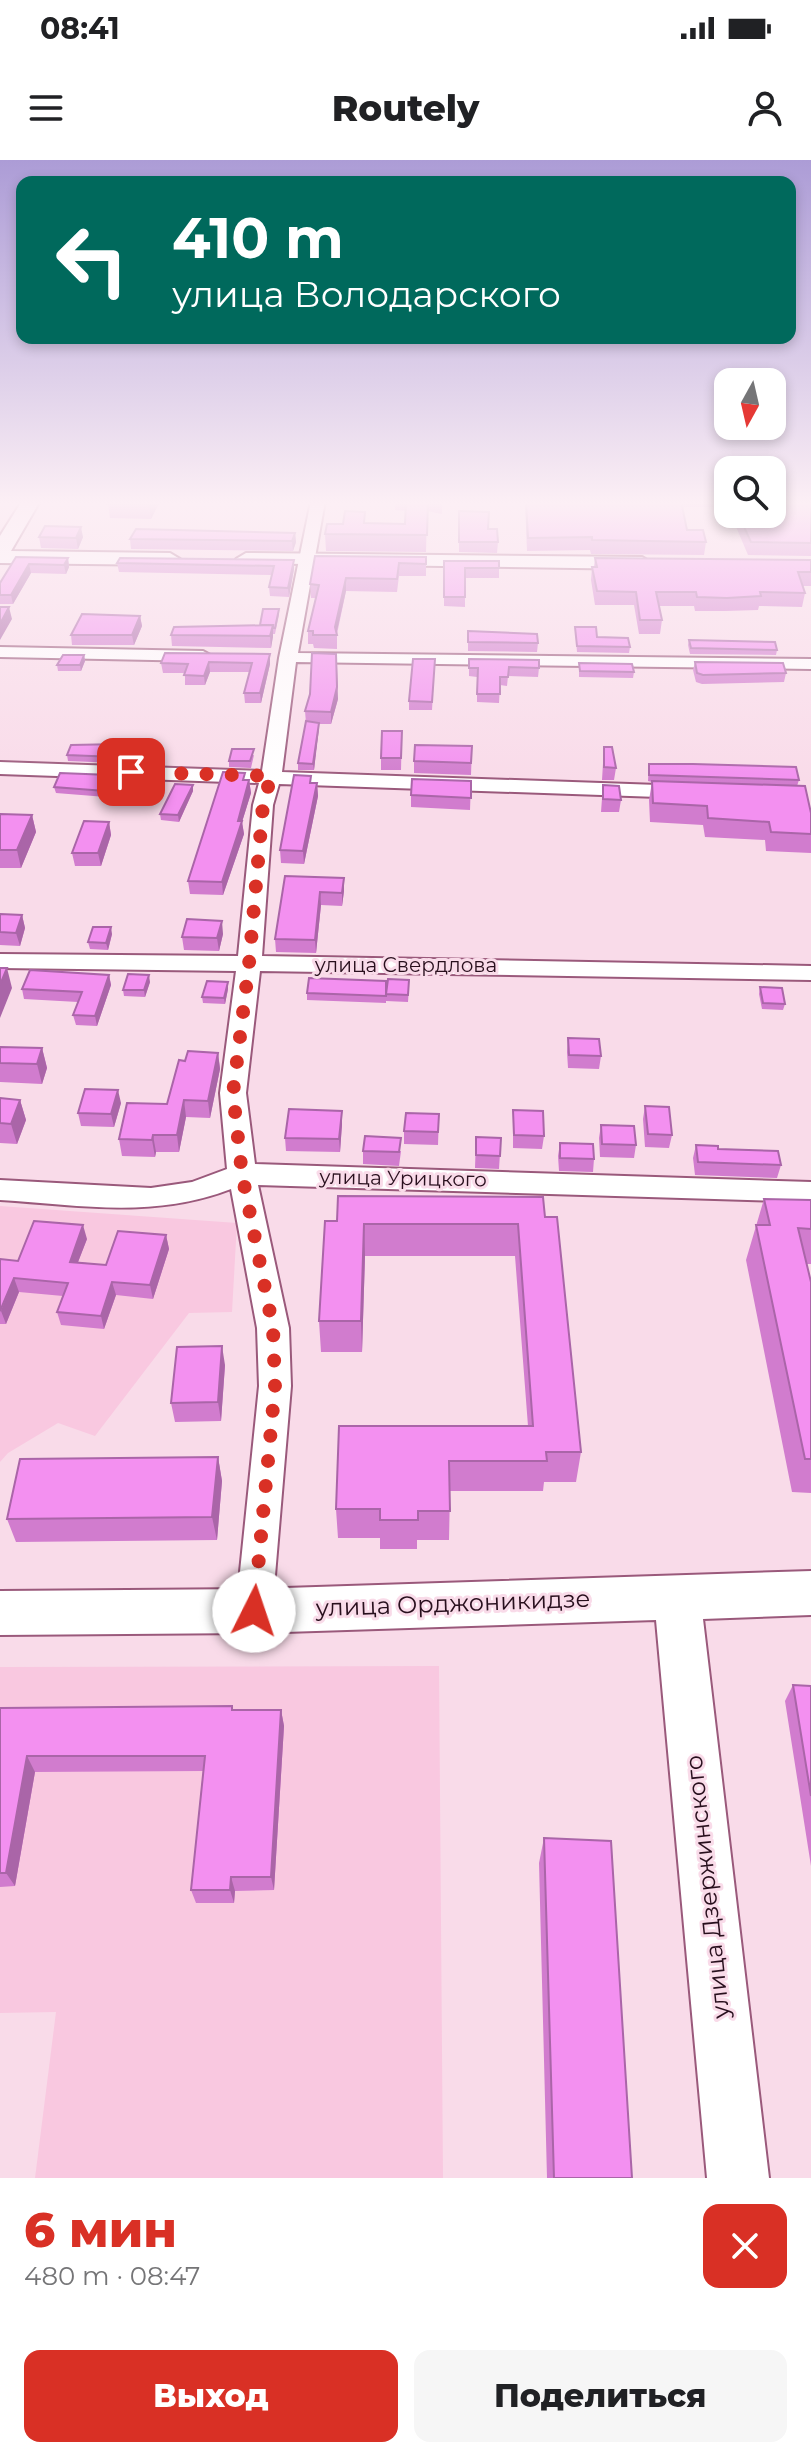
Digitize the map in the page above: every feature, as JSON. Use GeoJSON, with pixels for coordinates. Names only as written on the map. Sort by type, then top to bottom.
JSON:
{"type":"FeatureCollection","features":[{"type":"Feature","properties":{"kind":"main road","name":"улица Орджоникидзе"},"geometry":{"type":"LineString","coordinates":[[0,1613],[254,1611],[811,1593]]}},
{"type":"Feature","properties":{"kind":"main road","name":"улица Дзержинского"},"geometry":{"type":"LineString","coordinates":[[677,1596],[738,2178]]}},
{"type":"Feature","properties":{"kind":"street"},"geometry":{"type":"LineString","coordinates":[[254,1611],[274,1371],[273,1328],[242,1174],[233,1093],[249,964],[263,805],[271,776],[281,658],[299,595]]}},
{"type":"Feature","properties":{"kind":"street"},"geometry":{"type":"LineString","coordinates":[[0,652],[228,657]]}},
{"type":"Feature","properties":{"kind":"street"},"geometry":{"type":"LineString","coordinates":[[281,658],[811,664]]}},
{"type":"Feature","properties":{"kind":"street"},"geometry":{"type":"LineString","coordinates":[[0,768],[707,792]]}},
{"type":"Feature","properties":{"kind":"street","name":"улица Свердлова"},"geometry":{"type":"LineString","coordinates":[[0,961],[811,973]]}},
{"type":"Feature","properties":{"kind":"street","name":"улица Урицкого"},"geometry":{"type":"LineString","coordinates":[[0,1190],[151,1199],[195,1192],[242,1174],[811,1192]]}},
{"type":"Feature","properties":{"kind":"shaded area"},"geometry":{"type":"Polygon","coordinates":[[[0,1206],[237,1223],[232,1312],[189,1313],[95,1436],[58,1423],[8,1453],[0,1462],[0,1206]]]}},
{"type":"Feature","properties":{"kind":"shaded area"},"geometry":{"type":"Polygon","coordinates":[[[439,1666],[443,2178],[35,2178],[56,2012],[0,2013],[0,1667],[439,1666]]]}},
{"type":"Feature","properties":{"kind":"building"},"geometry":{"type":"Polygon","coordinates":[[[317,595],[342,595],[335,627],[337,635],[313,635],[313,631],[308,631],[317,595]]]}},
{"type":"Feature","properties":{"kind":"building"},"geometry":{"type":"Polygon","coordinates":[[[636,595],[657,595],[662,620],[640,620],[636,595]]]}},
{"type":"Feature","properties":{"kind":"building"},"geometry":{"type":"Polygon","coordinates":[[[697,595],[761,596],[727,598],[697,595]]]}},
{"type":"Feature","properties":{"kind":"building"},"geometry":{"type":"Polygon","coordinates":[[[0,607],[9,607],[0,624],[0,607]]]}},
{"type":"Feature","properties":{"kind":"building"},"geometry":{"type":"Polygon","coordinates":[[[263,609],[279,609],[275,628],[273,625],[260,625],[263,609]]]}},
{"type":"Feature","properties":{"kind":"building"},"geometry":{"type":"Polygon","coordinates":[[[82,614],[140,616],[132,635],[71,635],[82,614]]]}},
{"type":"Feature","properties":{"kind":"building"},"geometry":{"type":"Polygon","coordinates":[[[273,625],[270,636],[171,635],[174,627],[273,625]]]}},
{"type":"Feature","properties":{"kind":"building"},"geometry":{"type":"Polygon","coordinates":[[[575,627],[596,627],[597,637],[628,638],[630,647],[577,646],[575,627]]]}},
{"type":"Feature","properties":{"kind":"building"},"geometry":{"type":"Polygon","coordinates":[[[468,631],[537,634],[538,643],[468,642],[468,631]]]}},
{"type":"Feature","properties":{"kind":"building"},"geometry":{"type":"Polygon","coordinates":[[[689,640],[775,642],[777,650],[691,648],[689,640]]]}},
{"type":"Feature","properties":{"kind":"building"},"geometry":{"type":"Polygon","coordinates":[[[165,653],[270,654],[260,693],[244,693],[252,663],[209,662],[204,676],[184,675],[188,664],[161,663],[165,653]]]}},
{"type":"Feature","properties":{"kind":"building"},"geometry":{"type":"Polygon","coordinates":[[[312,653],[336,654],[337,687],[331,712],[305,711],[310,694],[312,653]]]}},
{"type":"Feature","properties":{"kind":"building"},"geometry":{"type":"Polygon","coordinates":[[[63,655],[84,655],[80,665],[57,665],[63,655]]]}},
{"type":"Feature","properties":{"kind":"building"},"geometry":{"type":"Polygon","coordinates":[[[413,659],[435,659],[432,702],[409,701],[413,659]]]}},
{"type":"Feature","properties":{"kind":"building"},"geometry":{"type":"Polygon","coordinates":[[[469,659],[539,660],[539,668],[509,667],[508,677],[500,677],[500,694],[477,694],[478,668],[469,668],[469,659]]]}},
{"type":"Feature","properties":{"kind":"building"},"geometry":{"type":"Polygon","coordinates":[[[695,662],[783,663],[786,673],[703,675],[697,673],[695,662]]]}},
{"type":"Feature","properties":{"kind":"building"},"geometry":{"type":"Polygon","coordinates":[[[579,663],[632,664],[634,672],[580,671],[579,663]]]}},
{"type":"Feature","properties":{"kind":"building"},"geometry":{"type":"Polygon","coordinates":[[[306,721],[319,723],[313,764],[298,763],[306,721]]]}},
{"type":"Feature","properties":{"kind":"building"},"geometry":{"type":"Polygon","coordinates":[[[382,731],[402,731],[401,758],[381,758],[382,731]]]}},
{"type":"Feature","properties":{"kind":"building"},"geometry":{"type":"Polygon","coordinates":[[[120,744],[116,757],[67,755],[71,745],[120,744]]]}},
{"type":"Feature","properties":{"kind":"building"},"geometry":{"type":"Polygon","coordinates":[[[415,745],[472,746],[471,763],[414,761],[415,745]]]}},
{"type":"Feature","properties":{"kind":"building"},"geometry":{"type":"Polygon","coordinates":[[[604,747],[612,747],[616,768],[604,767],[604,747]]]}},
{"type":"Feature","properties":{"kind":"building"},"geometry":{"type":"Polygon","coordinates":[[[232,749],[254,749],[250,761],[229,761],[232,749]]]}},
{"type":"Feature","properties":{"kind":"building"},"geometry":{"type":"Polygon","coordinates":[[[649,764],[796,767],[799,780],[649,775],[649,764]]]}},
{"type":"Feature","properties":{"kind":"building"},"geometry":{"type":"Polygon","coordinates":[[[223,772],[245,773],[243,780],[249,780],[238,821],[242,821],[222,882],[188,881],[223,772]]]}},
{"type":"Feature","properties":{"kind":"building"},"geometry":{"type":"Polygon","coordinates":[[[60,773],[110,775],[105,791],[54,787],[60,773]]]}},
{"type":"Feature","properties":{"kind":"building"},"geometry":{"type":"Polygon","coordinates":[[[294,775],[311,776],[310,783],[317,783],[303,851],[280,850],[294,775]]]}},
{"type":"Feature","properties":{"kind":"building"},"geometry":{"type":"Polygon","coordinates":[[[412,779],[471,781],[471,798],[411,795],[412,779]]]}},
{"type":"Feature","properties":{"kind":"building"},"geometry":{"type":"Polygon","coordinates":[[[652,781],[805,786],[811,813],[811,834],[771,832],[769,822],[708,818],[707,806],[653,803],[652,781]]]}},
{"type":"Feature","properties":{"kind":"building"},"geometry":{"type":"Polygon","coordinates":[[[175,784],[193,785],[178,815],[160,814],[175,784]]]}},
{"type":"Feature","properties":{"kind":"building"},"geometry":{"type":"Polygon","coordinates":[[[603,785],[619,786],[621,800],[603,799],[603,785]]]}},
{"type":"Feature","properties":{"kind":"building"},"geometry":{"type":"Polygon","coordinates":[[[0,814],[32,815],[17,850],[0,850],[0,814]]]}},
{"type":"Feature","properties":{"kind":"building"},"geometry":{"type":"Polygon","coordinates":[[[84,821],[109,822],[98,853],[72,853],[84,821]]]}},
{"type":"Feature","properties":{"kind":"building"},"geometry":{"type":"Polygon","coordinates":[[[285,876],[344,878],[342,893],[320,892],[315,940],[275,939],[285,876]]]}},
{"type":"Feature","properties":{"kind":"building"},"geometry":{"type":"Polygon","coordinates":[[[0,914],[22,915],[16,933],[0,932],[0,914]]]}},
{"type":"Feature","properties":{"kind":"building"},"geometry":{"type":"Polygon","coordinates":[[[187,919],[222,921],[217,938],[182,937],[187,919]]]}},
{"type":"Feature","properties":{"kind":"building"},"geometry":{"type":"Polygon","coordinates":[[[93,927],[111,927],[106,943],[88,942],[93,927]]]}},
{"type":"Feature","properties":{"kind":"building"},"geometry":{"type":"Polygon","coordinates":[[[0,968],[7,968],[0,985],[0,968]]]}},
{"type":"Feature","properties":{"kind":"building"},"geometry":{"type":"Polygon","coordinates":[[[30,970],[109,975],[95,1016],[73,1015],[82,992],[22,989],[30,970]]]}},
{"type":"Feature","properties":{"kind":"building"},"geometry":{"type":"Polygon","coordinates":[[[128,974],[149,975],[144,990],[123,990],[128,974]]]}},
{"type":"Feature","properties":{"kind":"building"},"geometry":{"type":"Polygon","coordinates":[[[309,978],[386,981],[386,996],[307,993],[309,978]]]}},
{"type":"Feature","properties":{"kind":"building"},"geometry":{"type":"Polygon","coordinates":[[[388,979],[409,980],[408,995],[386,994],[388,979]]]}},
{"type":"Feature","properties":{"kind":"building"},"geometry":{"type":"Polygon","coordinates":[[[207,981],[228,982],[224,998],[202,997],[207,981]]]}},
{"type":"Feature","properties":{"kind":"building"},"geometry":{"type":"Polygon","coordinates":[[[760,987],[782,988],[785,1004],[763,1003],[760,987]]]}},
{"type":"Feature","properties":{"kind":"building"},"geometry":{"type":"Polygon","coordinates":[[[568,1038],[599,1039],[601,1056],[569,1055],[568,1038]]]}},
{"type":"Feature","properties":{"kind":"building"},"geometry":{"type":"Polygon","coordinates":[[[0,1047],[42,1048],[37,1064],[0,1063],[0,1047]]]}},
{"type":"Feature","properties":{"kind":"building"},"geometry":{"type":"Polygon","coordinates":[[[188,1051],[218,1053],[208,1101],[184,1100],[177,1135],[153,1135],[152,1140],[119,1139],[127,1103],[167,1104],[179,1060],[185,1061],[188,1051]]]}},
{"type":"Feature","properties":{"kind":"building"},"geometry":{"type":"Polygon","coordinates":[[[85,1089],[118,1090],[111,1114],[78,1113],[85,1089]]]}},
{"type":"Feature","properties":{"kind":"building"},"geometry":{"type":"Polygon","coordinates":[[[0,1098],[20,1100],[11,1124],[0,1123],[0,1098]]]}},
{"type":"Feature","properties":{"kind":"building"},"geometry":{"type":"Polygon","coordinates":[[[645,1106],[669,1107],[672,1135],[648,1134],[645,1106]]]}},
{"type":"Feature","properties":{"kind":"building"},"geometry":{"type":"Polygon","coordinates":[[[289,1109],[342,1111],[339,1139],[285,1138],[289,1109]]]}},
{"type":"Feature","properties":{"kind":"building"},"geometry":{"type":"Polygon","coordinates":[[[513,1110],[543,1111],[544,1136],[514,1135],[513,1110]]]}},
{"type":"Feature","properties":{"kind":"building"},"geometry":{"type":"Polygon","coordinates":[[[406,1113],[439,1114],[438,1132],[404,1131],[406,1113]]]}},
{"type":"Feature","properties":{"kind":"building"},"geometry":{"type":"Polygon","coordinates":[[[601,1125],[634,1126],[636,1145],[602,1144],[601,1125]]]}},
{"type":"Feature","properties":{"kind":"building"},"geometry":{"type":"Polygon","coordinates":[[[365,1136],[401,1138],[399,1152],[363,1151],[365,1136]]]}},
{"type":"Feature","properties":{"kind":"building"},"geometry":{"type":"Polygon","coordinates":[[[476,1137],[501,1138],[500,1156],[476,1155],[476,1137]]]}},
{"type":"Feature","properties":{"kind":"building"},"geometry":{"type":"Polygon","coordinates":[[[560,1143],[593,1144],[594,1159],[560,1158],[560,1143]]]}},
{"type":"Feature","properties":{"kind":"building"},"geometry":{"type":"Polygon","coordinates":[[[696,1145],[778,1151],[781,1165],[698,1162],[696,1145]]]}},
{"type":"Feature","properties":{"kind":"building"},"geometry":{"type":"Polygon","coordinates":[[[338,1196],[543,1197],[545,1217],[557,1217],[581,1452],[546,1452],[547,1461],[449,1461],[450,1511],[418,1511],[418,1520],[380,1520],[380,1509],[336,1509],[339,1426],[533,1426],[518,1224],[364,1224],[361,1321],[319,1321],[325,1221],[337,1221],[338,1196]]]}},
{"type":"Feature","properties":{"kind":"building"},"geometry":{"type":"Polygon","coordinates":[[[764,1199],[811,1200],[811,1229],[798,1228],[811,1282],[811,1459],[805,1459],[756,1225],[770,1225],[764,1199]]]}},
{"type":"Feature","properties":{"kind":"building"},"geometry":{"type":"Polygon","coordinates":[[[34,1221],[83,1225],[70,1262],[106,1265],[118,1231],[166,1235],[150,1285],[112,1282],[101,1316],[57,1312],[68,1283],[14,1278],[0,1311],[0,1259],[18,1261],[34,1221]]]}},
{"type":"Feature","properties":{"kind":"building"},"geometry":{"type":"Polygon","coordinates":[[[222,1346],[218,1402],[171,1403],[177,1347],[222,1346]]]}},
{"type":"Feature","properties":{"kind":"building"},"geometry":{"type":"Polygon","coordinates":[[[218,1457],[212,1517],[7,1519],[20,1459],[218,1457]]]}},
{"type":"Feature","properties":{"kind":"building"},"geometry":{"type":"Polygon","coordinates":[[[793,1685],[811,1686],[811,1796],[793,1685]]]}},
{"type":"Feature","properties":{"kind":"building"},"geometry":{"type":"Polygon","coordinates":[[[232,1706],[232,1710],[281,1710],[271,1877],[231,1877],[230,1890],[191,1890],[205,1756],[27,1756],[6,1873],[0,1873],[0,1708],[232,1706]]]}},
{"type":"Feature","properties":{"kind":"building"},"geometry":{"type":"Polygon","coordinates":[[[544,1838],[611,1841],[632,2178],[554,2178],[544,1838]]]}},
{"type":"Feature","properties":{"kind":"route"},"geometry":{"type":"LineString","coordinates":[[131,772],[271,776],[263,805],[249,964],[233,1093],[235,1133],[261,1280],[273,1328],[275,1386],[254,1611]]}}]}
